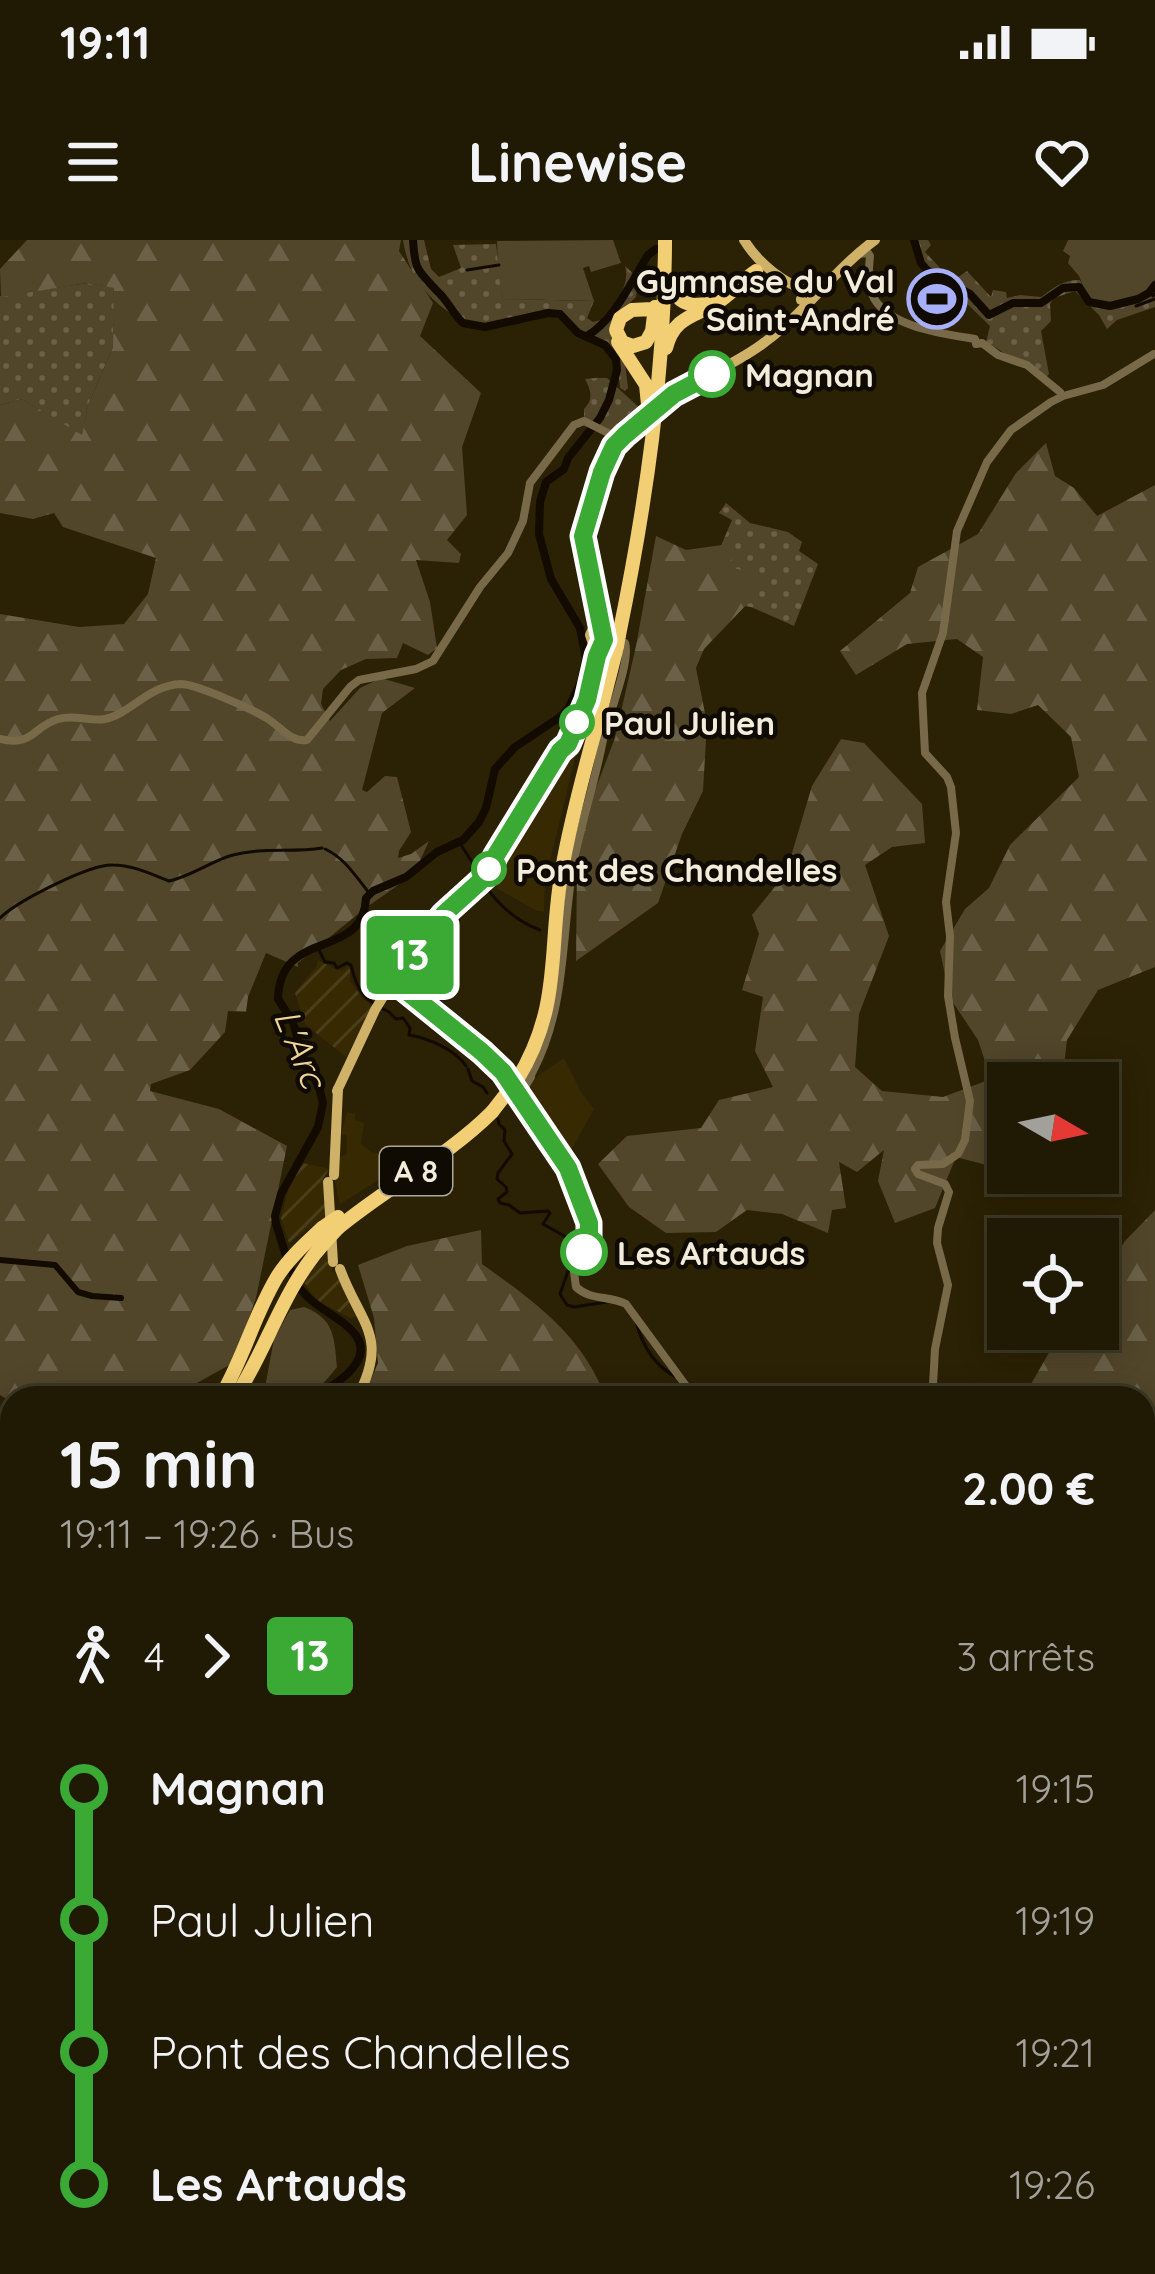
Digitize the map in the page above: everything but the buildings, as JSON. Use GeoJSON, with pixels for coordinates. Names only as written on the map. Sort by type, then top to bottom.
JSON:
{"type":"FeatureCollection","features":[{"type":"Feature","properties":{"kind":"highway","name":"A 8"},"geometry":{"type":"LineString","coordinates":[[226,1386],[278,1276],[300,1250],[451,1147],[527,1078],[548,1005],[561,872],[605,633],[635,522],[664,240]]}},
{"type":"Feature","properties":{"kind":"highway","name":"A 8"},"geometry":{"type":"LineString","coordinates":[[605,633],[641,524],[660,398],[664,240]]}},
{"type":"Feature","properties":{"kind":"highway"},"geometry":{"type":"LineString","coordinates":[[664,240],[673,293],[686,304],[710,305]]}},
{"type":"Feature","properties":{"kind":"highway"},"geometry":{"type":"LineString","coordinates":[[659,266],[650,336],[637,346],[622,342],[616,330],[620,318],[627,312],[660,309]]}},
{"type":"Feature","properties":{"kind":"highway"},"geometry":{"type":"LineString","coordinates":[[660,398],[671,334],[755,266]]}},
{"type":"Feature","properties":{"kind":"highway"},"geometry":{"type":"LineString","coordinates":[[646,418],[646,385],[617,341],[614,327],[619,315],[626,310],[710,305]]}},
{"type":"Feature","properties":{"kind":"highway","name":"A 8"},"geometry":{"type":"LineString","coordinates":[[242,1386],[286,1295],[331,1229]]}},
{"type":"Feature","properties":{"kind":"main road"},"geometry":{"type":"LineString","coordinates":[[746,244],[755,266],[807,297]]}},
{"type":"Feature","properties":{"kind":"main road"},"geometry":{"type":"LineString","coordinates":[[660,398],[759,342],[869,245]]}},
{"type":"Feature","properties":{"kind":"main road"},"geometry":{"type":"LineString","coordinates":[[361,1386],[372,1356],[372,1341],[336,1266],[330,1178],[337,1091],[392,982],[444,914],[485,877],[586,706],[605,633],[583,527],[602,472],[623,436],[646,418]]}},
{"type":"Feature","properties":{"kind":"street"},"geometry":{"type":"LineString","coordinates":[[869,245],[873,298],[888,311],[910,324],[978,341],[998,355],[1027,365],[1063,393]]}},
{"type":"Feature","properties":{"kind":"street"},"geometry":{"type":"LineString","coordinates":[[933,1386],[948,1286],[937,1232],[949,1192],[945,1184],[915,1169],[948,1163],[958,1154],[965,1140],[970,1101],[948,996],[946,902],[956,833],[952,791],[947,776],[925,753],[921,709],[941,639],[956,531],[984,466],[1014,426],[1063,393],[1102,386],[1155,354]]}},
{"type":"Feature","properties":{"kind":"street"},"geometry":{"type":"LineString","coordinates":[[0,739],[26,740],[45,724],[73,716],[106,719],[154,692],[186,684],[252,710],[303,742],[359,680],[433,661],[480,586],[508,553],[523,520],[532,479],[571,428],[584,422],[623,436]]}},
{"type":"Feature","properties":{"kind":"street"},"geometry":{"type":"LineString","coordinates":[[392,982],[503,1072],[527,1078],[589,1223],[589,1242],[574,1272],[576,1287],[592,1297],[626,1304],[686,1386]]}},
{"type":"Feature","properties":{"kind":"shaded area"},"geometry":{"type":"Polygon","coordinates":[[[576,754],[550,861],[546,859],[544,912],[537,911],[496,888],[499,875],[491,869],[550,779],[565,759],[576,754]]]}},
{"type":"Feature","properties":{"kind":"shaded area"},"geometry":{"type":"Polygon","coordinates":[[[318,960],[337,970],[347,966],[350,981],[373,1006],[346,1057],[305,1024],[295,993],[318,960]]]}},
{"type":"Feature","properties":{"kind":"shaded area"},"geometry":{"type":"Polygon","coordinates":[[[564,1058],[594,1109],[567,1158],[525,1092],[539,1075],[564,1058]]]}},
{"type":"Feature","properties":{"kind":"shaded area"},"geometry":{"type":"Polygon","coordinates":[[[347,1112],[364,1123],[361,1144],[371,1152],[412,1159],[340,1204],[335,1182],[337,1158],[347,1154],[347,1136],[341,1134],[347,1112]]]}},
{"type":"Feature","properties":{"kind":"shaded area"},"geometry":{"type":"Polygon","coordinates":[[[303,1163],[328,1171],[323,1179],[327,1212],[324,1220],[289,1243],[281,1218],[289,1187],[303,1163]]]}},
{"type":"Feature","properties":{"kind":"shaded area"},"geometry":{"type":"Polygon","coordinates":[[[327,1252],[332,1271],[358,1316],[351,1318],[320,1306],[301,1278],[327,1252]]]}},
{"type":"Feature","properties":{"kind":"green space"},"geometry":{"type":"Polygon","coordinates":[[[27,240],[401,240],[399,251],[433,303],[420,336],[481,393],[462,447],[467,515],[447,540],[461,554],[459,563],[416,560],[430,602],[437,648],[428,655],[403,643],[397,658],[366,659],[341,670],[323,689],[321,704],[330,721],[360,688],[381,678],[415,688],[382,713],[362,790],[367,792],[385,776],[397,777],[411,832],[398,858],[429,841],[414,874],[364,909],[298,967],[266,953],[246,1012],[228,1011],[225,1032],[190,1070],[151,1084],[150,1091],[219,1109],[287,1146],[256,1298],[233,1363],[191,1386],[0,1386],[0,614],[79,627],[124,624],[148,594],[156,558],[63,527],[54,513],[33,519],[0,513],[0,405],[22,399],[82,435],[88,405],[113,347],[114,288],[87,283],[1,297],[0,269],[27,240]]]}},
{"type":"Feature","properties":{"kind":"green space"},"geometry":{"type":"Polygon","coordinates":[[[403,240],[424,240],[431,269],[439,277],[461,268],[453,245],[496,244],[503,299],[594,301],[587,318],[593,322],[601,320],[620,295],[625,266],[637,287],[636,297],[619,313],[628,388],[620,388],[610,350],[576,331],[559,314],[536,314],[480,327],[457,318],[420,284],[403,240]]]}},
{"type":"Feature","properties":{"kind":"green space"},"geometry":{"type":"Polygon","coordinates":[[[613,240],[621,263],[591,272],[589,266],[583,268],[594,301],[503,299],[497,241],[613,240]]]}},
{"type":"Feature","properties":{"kind":"green space"},"geometry":{"type":"Polygon","coordinates":[[[914,240],[928,240],[931,245],[925,252],[945,273],[957,278],[967,271],[991,297],[993,290],[1006,292],[1007,298],[1041,297],[1054,287],[1080,280],[1088,298],[1141,296],[1155,287],[1155,307],[1117,320],[1107,329],[1075,291],[1054,298],[1051,321],[1041,331],[1046,377],[986,342],[990,326],[961,298],[947,295],[946,285],[920,264],[914,240]]]}},
{"type":"Feature","properties":{"kind":"green space"},"geometry":{"type":"Polygon","coordinates":[[[1068,240],[1155,240],[1155,282],[1124,301],[1088,298],[1068,263],[1070,256],[1063,251],[1068,240]]]}},
{"type":"Feature","properties":{"kind":"green space"},"geometry":{"type":"Polygon","coordinates":[[[88,283],[115,288],[113,347],[88,405],[82,436],[22,399],[0,405],[0,296],[88,283]]]}},
{"type":"Feature","properties":{"kind":"green space"},"geometry":{"type":"Polygon","coordinates":[[[607,378],[644,412],[621,432],[610,432],[584,418],[590,395],[585,379],[607,378]]]}},
{"type":"Feature","properties":{"kind":"green space"},"geometry":{"type":"Polygon","coordinates":[[[1046,443],[1055,476],[1074,488],[1097,516],[1155,485],[1155,967],[1098,990],[1067,1040],[1064,1062],[987,1062],[987,1067],[978,1040],[950,998],[940,951],[965,909],[989,888],[1010,845],[1079,777],[1071,737],[1038,705],[1011,714],[977,710],[983,657],[957,639],[907,644],[856,675],[840,651],[910,593],[918,567],[978,534],[1016,473],[1046,443]]]}},
{"type":"Feature","properties":{"kind":"green space"},"geometry":{"type":"Polygon","coordinates":[[[726,503],[750,523],[788,532],[802,542],[799,551],[818,564],[794,626],[751,607],[725,603],[717,555],[732,520],[719,513],[726,503]]]}},
{"type":"Feature","properties":{"kind":"green space"},"geometry":{"type":"Polygon","coordinates":[[[656,536],[686,550],[729,544],[733,568],[758,574],[750,601],[704,649],[696,668],[707,723],[703,791],[658,903],[576,961],[577,867],[589,806],[615,738],[656,536]]]}},
{"type":"Feature","properties":{"kind":"green space"},"geometry":{"type":"Polygon","coordinates":[[[841,739],[864,743],[922,804],[925,843],[892,847],[865,865],[889,936],[859,1014],[855,1067],[882,1091],[943,1097],[987,1080],[987,1165],[956,1157],[935,1208],[895,1223],[878,1181],[884,1150],[857,1172],[839,1162],[846,1208],[832,1210],[828,1233],[782,1214],[747,1210],[716,1232],[666,1233],[629,1207],[598,1164],[627,1136],[701,1128],[719,1100],[773,1087],[755,1051],[763,997],[742,990],[759,934],[752,915],[786,873],[812,786],[841,739]]]}},
{"type":"Feature","properties":{"kind":"green space"},"geometry":{"type":"Polygon","coordinates":[[[1155,1210],[1155,1386],[1030,1386],[1051,1350],[1119,1350],[1119,1251],[1155,1210]]]}},
{"type":"Feature","properties":{"kind":"green space"},"geometry":{"type":"Polygon","coordinates":[[[481,1230],[482,1264],[538,1306],[570,1338],[601,1386],[368,1386],[378,1363],[374,1318],[358,1265],[407,1246],[481,1230]]]}},
{"type":"Feature","properties":{"kind":"green space"},"geometry":{"type":"Polygon","coordinates":[[[304,1307],[322,1317],[333,1338],[337,1367],[319,1386],[265,1386],[274,1339],[290,1310],[304,1307]]]}},
{"type":"Feature","properties":{"kind":"waterway","name":"L'Arc"},"geometry":{"type":"LineString","coordinates":[[331,1386],[354,1366],[361,1347],[352,1330],[299,1287],[275,1216],[281,1194],[318,1127],[323,1103],[293,1022],[278,999],[282,976],[292,961],[351,931],[373,891],[406,877],[437,852],[463,840],[486,808],[495,769],[515,747],[568,709],[586,658],[580,628],[551,579],[539,534],[540,502],[546,482],[564,469],[600,418],[617,370],[616,359],[605,345],[578,333],[560,314],[485,327],[463,323],[419,270],[413,240]]}},
{"type":"Feature","properties":{"kind":"waterway"},"geometry":{"type":"LineString","coordinates":[[914,240],[927,270],[970,294],[989,315],[1013,303],[1041,303],[1063,288],[1079,287],[1089,302],[1110,306],[1138,299],[1155,285]]}},
{"type":"Feature","properties":{"kind":"waterway"},"geometry":{"type":"LineString","coordinates":[[587,336],[614,310],[656,249]]}},
{"type":"Feature","properties":{"kind":"waterway"},"geometry":{"type":"LineString","coordinates":[[467,270],[499,265]]}},
{"type":"Feature","properties":{"kind":"waterway"},"geometry":{"type":"LineString","coordinates":[[1136,306],[1155,299]]}},
{"type":"Feature","properties":{"kind":"waterway"},"geometry":{"type":"LineString","coordinates":[[459,842],[480,874]]}},
{"type":"Feature","properties":{"kind":"waterway"},"geometry":{"type":"LineString","coordinates":[[0,918],[54,885],[102,866],[142,870],[169,881],[244,853],[322,848]]}},
{"type":"Feature","properties":{"kind":"waterway"},"geometry":{"type":"LineString","coordinates":[[325,849],[370,894]]}},
{"type":"Feature","properties":{"kind":"waterway"},"geometry":{"type":"LineString","coordinates":[[484,883],[508,911],[540,930]]}},
{"type":"Feature","properties":{"kind":"waterway"},"geometry":{"type":"LineString","coordinates":[[318,948],[325,962],[337,968],[351,965],[363,994],[389,1012]]}},
{"type":"Feature","properties":{"kind":"waterway"},"geometry":{"type":"LineString","coordinates":[[390,1013],[403,1018],[409,1035],[441,1046],[466,1066]]}},
{"type":"Feature","properties":{"kind":"waterway"},"geometry":{"type":"LineString","coordinates":[[468,1069],[472,1081],[487,1093]]}},
{"type":"Feature","properties":{"kind":"waterway"},"geometry":{"type":"LineString","coordinates":[[498,1119],[499,1124]]}},
{"type":"Feature","properties":{"kind":"waterway"},"geometry":{"type":"LineString","coordinates":[[501,1126],[512,1154],[498,1173],[507,1192],[498,1199],[500,1203],[520,1213],[548,1211],[543,1224],[568,1238],[574,1254],[560,1294],[567,1305],[606,1302]]}},
{"type":"Feature","properties":{"kind":"waterway"},"geometry":{"type":"LineString","coordinates":[[0,1260],[55,1265],[78,1292],[121,1298]]}},
{"type":"Feature","properties":{"kind":"waterway"},"geometry":{"type":"LineString","coordinates":[[636,1322],[649,1353],[674,1376]]}},
{"type":"Feature","properties":{"kind":"bus line","name":"13"},"geometry":{"type":"LineString","coordinates":[[584,1252],[589,1223],[568,1168],[503,1072],[394,981],[444,914],[485,877],[568,744],[587,700],[604,635],[583,527],[610,454],[620,439],[674,394],[712,374]]}},
{"type":"Feature","properties":{"kind":"place","name":"Gymnase du Val Saint-André"},"geometry":{"type":"Point","coordinates":[937,299]}},
{"type":"Feature","properties":{"kind":"place","name":"Magnan"},"geometry":{"type":"Point","coordinates":[712,374]}},
{"type":"Feature","properties":{"kind":"place","name":"Paul Julien"},"geometry":{"type":"Point","coordinates":[577,722]}},
{"type":"Feature","properties":{"kind":"place","name":"Pont des Chandelles"},"geometry":{"type":"Point","coordinates":[489,869]}},
{"type":"Feature","properties":{"kind":"place","name":"Les Artauds"},"geometry":{"type":"Point","coordinates":[584,1252]}}]}
